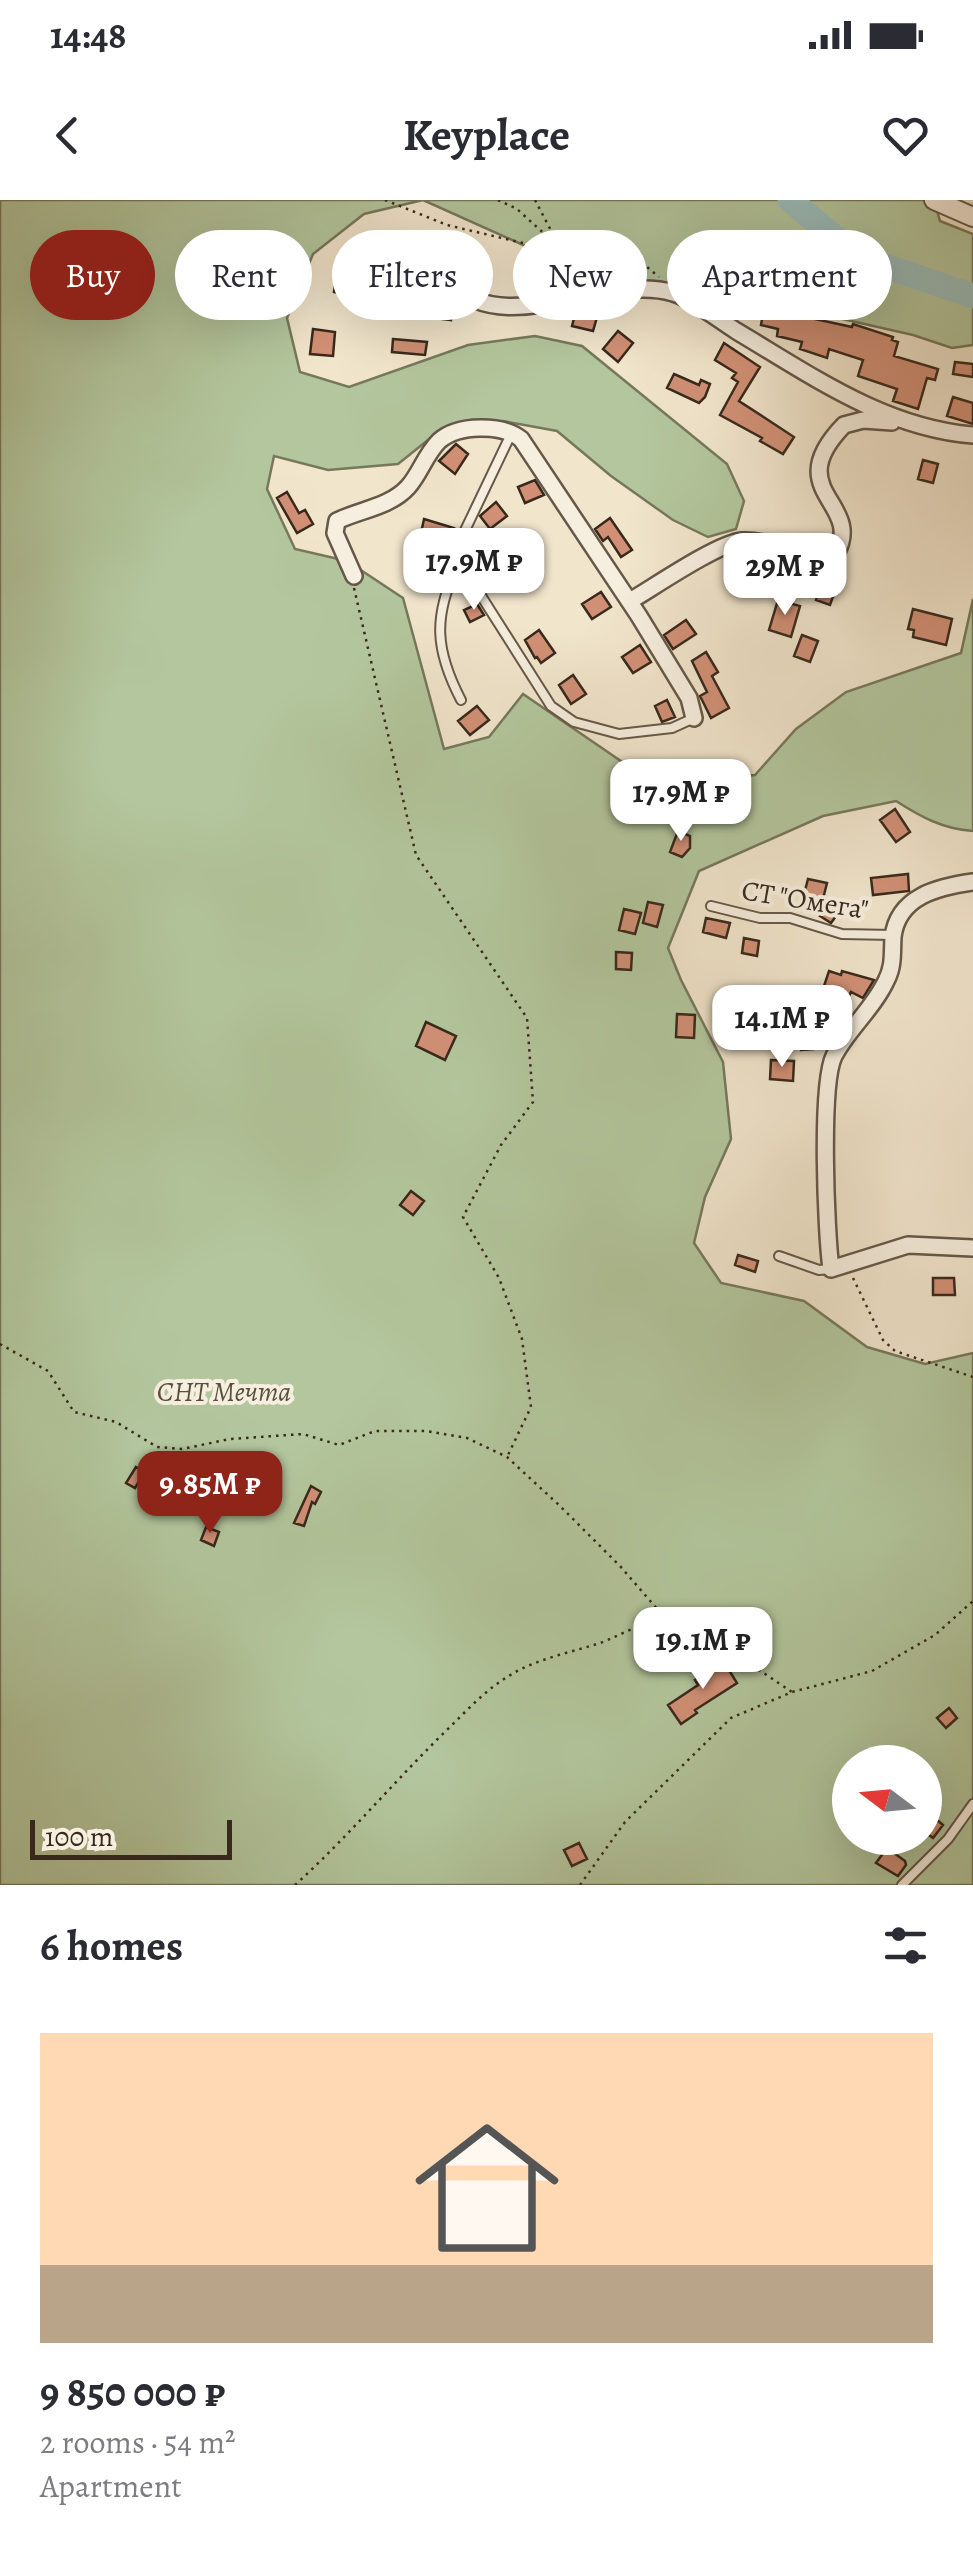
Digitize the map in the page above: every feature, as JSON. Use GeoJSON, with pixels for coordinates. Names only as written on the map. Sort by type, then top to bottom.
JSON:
{"type":"FeatureCollection","features":[{"type":"Feature","properties":{"kind":"street"},"geometry":{"type":"LineString","coordinates":[[934,200],[973,216]]}},
{"type":"Feature","properties":{"kind":"street"},"geometry":{"type":"LineString","coordinates":[[493,305],[522,307],[594,292],[667,293]]}},
{"type":"Feature","properties":{"kind":"street"},"geometry":{"type":"LineString","coordinates":[[719,320],[862,405],[906,423]]}},
{"type":"Feature","properties":{"kind":"street"},"geometry":{"type":"LineString","coordinates":[[630,601],[739,541],[766,543],[810,556],[836,554],[844,538],[843,525],[816,476],[818,462],[844,424],[863,420],[906,423],[973,435]]}},
{"type":"Feature","properties":{"kind":"street"},"geometry":{"type":"LineString","coordinates":[[354,576],[334,533],[336,521],[388,502],[408,487],[443,437],[497,428],[512,432],[521,439],[630,601],[688,698],[694,718]]}},
{"type":"Feature","properties":{"kind":"street"},"geometry":{"type":"LineString","coordinates":[[973,882],[929,891],[903,907],[893,935],[894,961],[888,979],[833,1058],[828,1084],[827,1220],[839,1267],[908,1245],[973,1248]]}},
{"type":"Feature","properties":{"kind":"lane"},"geometry":{"type":"LineString","coordinates":[[460,700],[438,645],[448,584],[457,566],[458,545],[512,432]]}},
{"type":"Feature","properties":{"kind":"lane"},"geometry":{"type":"LineString","coordinates":[[457,566],[478,591],[551,706],[574,722],[619,734],[672,728],[694,718]]}},
{"type":"Feature","properties":{"kind":"lane","name":"СТ \"Омега\""},"geometry":{"type":"LineString","coordinates":[[710,906],[760,918],[790,918],[842,934],[893,935]]}},
{"type":"Feature","properties":{"kind":"lane"},"geometry":{"type":"LineString","coordinates":[[779,1256],[818,1270],[839,1267]]}},
{"type":"Feature","properties":{"kind":"lane"},"geometry":{"type":"LineString","coordinates":[[902,1885],[948,1839],[973,1804]]}},
{"type":"Feature","properties":{"kind":"path"},"geometry":{"type":"LineString","coordinates":[[386,200],[447,225],[513,241]]}},
{"type":"Feature","properties":{"kind":"path"},"geometry":{"type":"LineString","coordinates":[[498,200],[517,209],[540,230]]}},
{"type":"Feature","properties":{"kind":"path"},"geometry":{"type":"LineString","coordinates":[[535,200],[551,230]]}},
{"type":"Feature","properties":{"kind":"path"},"geometry":{"type":"LineString","coordinates":[[647,264],[667,285]]}},
{"type":"Feature","properties":{"kind":"path"},"geometry":{"type":"LineString","coordinates":[[354,576],[416,855],[527,1018],[533,1102],[502,1145],[462,1217],[499,1278],[522,1339],[531,1407],[507,1458]]}},
{"type":"Feature","properties":{"kind":"path"},"geometry":{"type":"LineString","coordinates":[[839,1267],[882,1340],[895,1352],[973,1378]]}},
{"type":"Feature","properties":{"kind":"path"},"geometry":{"type":"LineString","coordinates":[[0,1344],[48,1371],[74,1412],[116,1422],[157,1447],[182,1448],[303,1434],[339,1445],[375,1432],[426,1432],[467,1438],[507,1458],[620,1566],[672,1625],[730,1652],[792,1692]]}},
{"type":"Feature","properties":{"kind":"path"},"geometry":{"type":"LineString","coordinates":[[580,1885],[625,1822],[731,1718],[792,1692],[872,1671],[936,1636],[973,1601]]}},
{"type":"Feature","properties":{"kind":"path"},"geometry":{"type":"LineString","coordinates":[[295,1885],[336,1848],[415,1758],[506,1677],[532,1663],[609,1640],[635,1625],[672,1625]]}},
{"type":"Feature","properties":{"kind":"green space","name":"СНТ Мечта"},"geometry":{"type":"Polygon","coordinates":[[[0,200],[423,200],[364,214],[344,230],[332,230],[332,239],[312,256],[312,230],[175,230],[175,320],[287,320],[300,372],[349,387],[468,345],[535,336],[582,346],[727,464],[744,501],[736,529],[708,537],[673,520],[557,431],[503,421],[438,432],[398,464],[328,470],[274,456],[267,489],[295,549],[347,561],[403,598],[444,749],[489,737],[523,694],[634,770],[707,779],[755,775],[796,729],[846,692],[961,653],[973,599],[973,831],[933,821],[896,801],[823,816],[699,871],[668,948],[723,1062],[731,1139],[705,1197],[694,1243],[721,1283],[804,1301],[867,1347],[925,1364],[973,1353],[973,1885],[0,1885],[0,200]]]}},
{"type":"Feature","properties":{"kind":"green space"},"geometry":{"type":"Polygon","coordinates":[[[423,200],[934,200],[940,221],[973,234],[973,345],[952,348],[847,320],[892,320],[892,230],[667,230],[667,287],[647,281],[647,230],[513,230],[513,240],[423,200]]]}},
{"type":"Feature","properties":{"kind":"building"},"geometry":{"type":"Polygon","coordinates":[[[574,320],[596,320],[593,331],[572,326],[574,320]]]}},
{"type":"Feature","properties":{"kind":"building"},"geometry":{"type":"Polygon","coordinates":[[[762,320],[820,320],[852,327],[853,324],[893,337],[898,342],[894,356],[938,369],[935,380],[927,378],[918,409],[893,401],[897,389],[858,376],[863,360],[829,349],[827,358],[800,349],[802,342],[777,336],[778,329],[761,325],[762,320]]]}},
{"type":"Feature","properties":{"kind":"building"},"geometry":{"type":"Polygon","coordinates":[[[313,329],[335,332],[333,356],[310,354],[313,329]]]}},
{"type":"Feature","properties":{"kind":"building"},"geometry":{"type":"Polygon","coordinates":[[[618,331],[633,343],[618,362],[603,349],[618,331]]]}},
{"type":"Feature","properties":{"kind":"building"},"geometry":{"type":"Polygon","coordinates":[[[393,339],[427,342],[425,355],[392,352],[393,339]]]}},
{"type":"Feature","properties":{"kind":"building"},"geometry":{"type":"Polygon","coordinates":[[[724,343],[760,367],[739,401],[794,437],[783,454],[720,415],[738,382],[732,378],[736,373],[715,360],[724,343]]]}},
{"type":"Feature","properties":{"kind":"building"},"geometry":{"type":"Polygon","coordinates":[[[955,362],[973,364],[973,377],[953,374],[955,362]]]}},
{"type":"Feature","properties":{"kind":"building"},"geometry":{"type":"Polygon","coordinates":[[[674,374],[699,385],[701,380],[710,384],[705,397],[699,403],[667,388],[674,374]]]}},
{"type":"Feature","properties":{"kind":"building"},"geometry":{"type":"Polygon","coordinates":[[[953,397],[973,403],[973,424],[947,416],[953,397]]]}},
{"type":"Feature","properties":{"kind":"building"},"geometry":{"type":"Polygon","coordinates":[[[456,444],[468,454],[455,474],[439,461],[456,444]]]}},
{"type":"Feature","properties":{"kind":"building"},"geometry":{"type":"Polygon","coordinates":[[[923,460],[938,464],[933,483],[918,479],[923,460]]]}},
{"type":"Feature","properties":{"kind":"building"},"geometry":{"type":"Polygon","coordinates":[[[535,480],[544,495],[525,503],[518,487],[535,480]]]}},
{"type":"Feature","properties":{"kind":"building"},"geometry":{"type":"Polygon","coordinates":[[[287,492],[299,513],[305,510],[313,524],[297,533],[277,498],[287,492]]]}},
{"type":"Feature","properties":{"kind":"building"},"geometry":{"type":"Polygon","coordinates":[[[496,502],[507,516],[490,529],[480,516],[496,502]]]}},
{"type":"Feature","properties":{"kind":"building"},"geometry":{"type":"Polygon","coordinates":[[[610,518],[632,550],[621,557],[608,537],[603,541],[595,529],[610,518]]]}},
{"type":"Feature","properties":{"kind":"building"},"geometry":{"type":"Polygon","coordinates":[[[424,519],[454,528],[451,540],[435,536],[431,550],[418,547],[424,519]]]}},
{"type":"Feature","properties":{"kind":"building"},"geometry":{"type":"Polygon","coordinates":[[[821,583],[836,588],[830,605],[816,600],[821,583]]]}},
{"type":"Feature","properties":{"kind":"building"},"geometry":{"type":"Polygon","coordinates":[[[601,592],[611,607],[592,619],[582,604],[601,592]]]}},
{"type":"Feature","properties":{"kind":"building"},"geometry":{"type":"Polygon","coordinates":[[[778,600],[800,606],[791,637],[769,630],[778,600]]]}},
{"type":"Feature","properties":{"kind":"building"},"geometry":{"type":"Polygon","coordinates":[[[477,604],[484,615],[470,622],[464,610],[477,604]]]}},
{"type":"Feature","properties":{"kind":"building"},"geometry":{"type":"Polygon","coordinates":[[[913,609],[952,619],[946,645],[913,637],[914,630],[908,629],[913,609]]]}},
{"type":"Feature","properties":{"kind":"building"},"geometry":{"type":"Polygon","coordinates":[[[686,620],[696,634],[673,649],[664,635],[686,620]]]}},
{"type":"Feature","properties":{"kind":"building"},"geometry":{"type":"Polygon","coordinates":[[[539,630],[555,653],[541,663],[525,640],[539,630]]]}},
{"type":"Feature","properties":{"kind":"building"},"geometry":{"type":"Polygon","coordinates":[[[802,635],[818,641],[810,662],[794,656],[802,635]]]}},
{"type":"Feature","properties":{"kind":"building"},"geometry":{"type":"Polygon","coordinates":[[[640,645],[651,662],[633,673],[622,657],[640,645]]]}},
{"type":"Feature","properties":{"kind":"building"},"geometry":{"type":"Polygon","coordinates":[[[706,652],[718,672],[712,676],[729,708],[711,718],[700,696],[707,692],[692,661],[706,652]]]}},
{"type":"Feature","properties":{"kind":"building"},"geometry":{"type":"Polygon","coordinates":[[[573,675],[586,694],[571,704],[559,685],[573,675]]]}},
{"type":"Feature","properties":{"kind":"building"},"geometry":{"type":"Polygon","coordinates":[[[667,700],[675,717],[662,722],[655,706],[667,700]]]}},
{"type":"Feature","properties":{"kind":"building"},"geometry":{"type":"Polygon","coordinates":[[[477,706],[489,720],[470,735],[458,721],[477,706]]]}},
{"type":"Feature","properties":{"kind":"building"},"geometry":{"type":"Polygon","coordinates":[[[895,809],[910,832],[896,842],[880,820],[895,809]]]}},
{"type":"Feature","properties":{"kind":"building"},"geometry":{"type":"Polygon","coordinates":[[[678,831],[690,836],[690,848],[682,857],[670,852],[678,831]]]}},
{"type":"Feature","properties":{"kind":"building"},"geometry":{"type":"Polygon","coordinates":[[[908,874],[909,891],[873,895],[871,878],[908,874]]]}},
{"type":"Feature","properties":{"kind":"building"},"geometry":{"type":"Polygon","coordinates":[[[808,879],[827,883],[822,903],[803,898],[808,879]]]}},
{"type":"Feature","properties":{"kind":"building"},"geometry":{"type":"Polygon","coordinates":[[[648,902],[663,905],[657,927],[643,923],[648,902]]]}},
{"type":"Feature","properties":{"kind":"building"},"geometry":{"type":"Polygon","coordinates":[[[831,902],[841,909],[831,923],[820,916],[831,902]]]}},
{"type":"Feature","properties":{"kind":"building"},"geometry":{"type":"Polygon","coordinates":[[[624,909],[641,913],[635,934],[619,930],[624,909]]]}},
{"type":"Feature","properties":{"kind":"building"},"geometry":{"type":"Polygon","coordinates":[[[706,918],[730,923],[726,938],[703,932],[706,918]]]}},
{"type":"Feature","properties":{"kind":"building"},"geometry":{"type":"Polygon","coordinates":[[[744,938],[759,941],[757,956],[742,953],[744,938]]]}},
{"type":"Feature","properties":{"kind":"building"},"geometry":{"type":"Polygon","coordinates":[[[616,952],[632,953],[631,970],[616,969],[616,952]]]}},
{"type":"Feature","properties":{"kind":"building"},"geometry":{"type":"Polygon","coordinates":[[[829,971],[874,980],[863,998],[851,992],[849,996],[824,986],[829,971]]]}},
{"type":"Feature","properties":{"kind":"building"},"geometry":{"type":"Polygon","coordinates":[[[677,1014],[695,1015],[694,1038],[676,1037],[677,1014]]]}},
{"type":"Feature","properties":{"kind":"building"},"geometry":{"type":"Polygon","coordinates":[[[811,1018],[813,1049],[801,1050],[799,1034],[790,1034],[789,1019],[811,1018]]]}},
{"type":"Feature","properties":{"kind":"building"},"geometry":{"type":"Polygon","coordinates":[[[426,1022],[456,1036],[445,1060],[416,1046],[426,1022]]]}},
{"type":"Feature","properties":{"kind":"building"},"geometry":{"type":"Polygon","coordinates":[[[771,1060],[794,1061],[793,1081],[770,1079],[771,1060]]]}},
{"type":"Feature","properties":{"kind":"building"},"geometry":{"type":"Polygon","coordinates":[[[411,1191],[424,1201],[413,1215],[400,1205],[411,1191]]]}},
{"type":"Feature","properties":{"kind":"building"},"geometry":{"type":"Polygon","coordinates":[[[738,1255],[758,1261],[755,1272],[735,1265],[738,1255]]]}},
{"type":"Feature","properties":{"kind":"building"},"geometry":{"type":"Polygon","coordinates":[[[933,1278],[954,1278],[955,1295],[933,1295],[933,1278]]]}},
{"type":"Feature","properties":{"kind":"building"},"geometry":{"type":"Polygon","coordinates":[[[136,1467],[145,1472],[135,1488],[126,1483],[136,1467]]]}},
{"type":"Feature","properties":{"kind":"building"},"geometry":{"type":"Polygon","coordinates":[[[311,1486],[321,1492],[315,1504],[312,1502],[304,1526],[294,1523],[311,1486]]]}},
{"type":"Feature","properties":{"kind":"building"},"geometry":{"type":"Polygon","coordinates":[[[206,1527],[219,1532],[214,1546],[201,1540],[206,1527]]]}},
{"type":"Feature","properties":{"kind":"building"},"geometry":{"type":"Polygon","coordinates":[[[724,1662],[737,1683],[695,1710],[697,1713],[681,1724],[668,1705],[698,1685],[695,1680],[724,1662]]]}},
{"type":"Feature","properties":{"kind":"building"},"geometry":{"type":"Polygon","coordinates":[[[949,1708],[957,1718],[946,1728],[937,1718],[949,1708]]]}},
{"type":"Feature","properties":{"kind":"building"},"geometry":{"type":"Polygon","coordinates":[[[579,1843],[587,1859],[572,1866],[564,1850],[579,1843]]]}},
{"type":"Feature","properties":{"kind":"building"},"geometry":{"type":"Polygon","coordinates":[[[882,1855],[897,1855],[906,1865],[898,1876],[876,1863],[882,1855]]]}},
{"type":"Feature","properties":{"kind":"waterway"},"geometry":{"type":"LineString","coordinates":[[790,200],[858,257],[973,296]]}}]}
